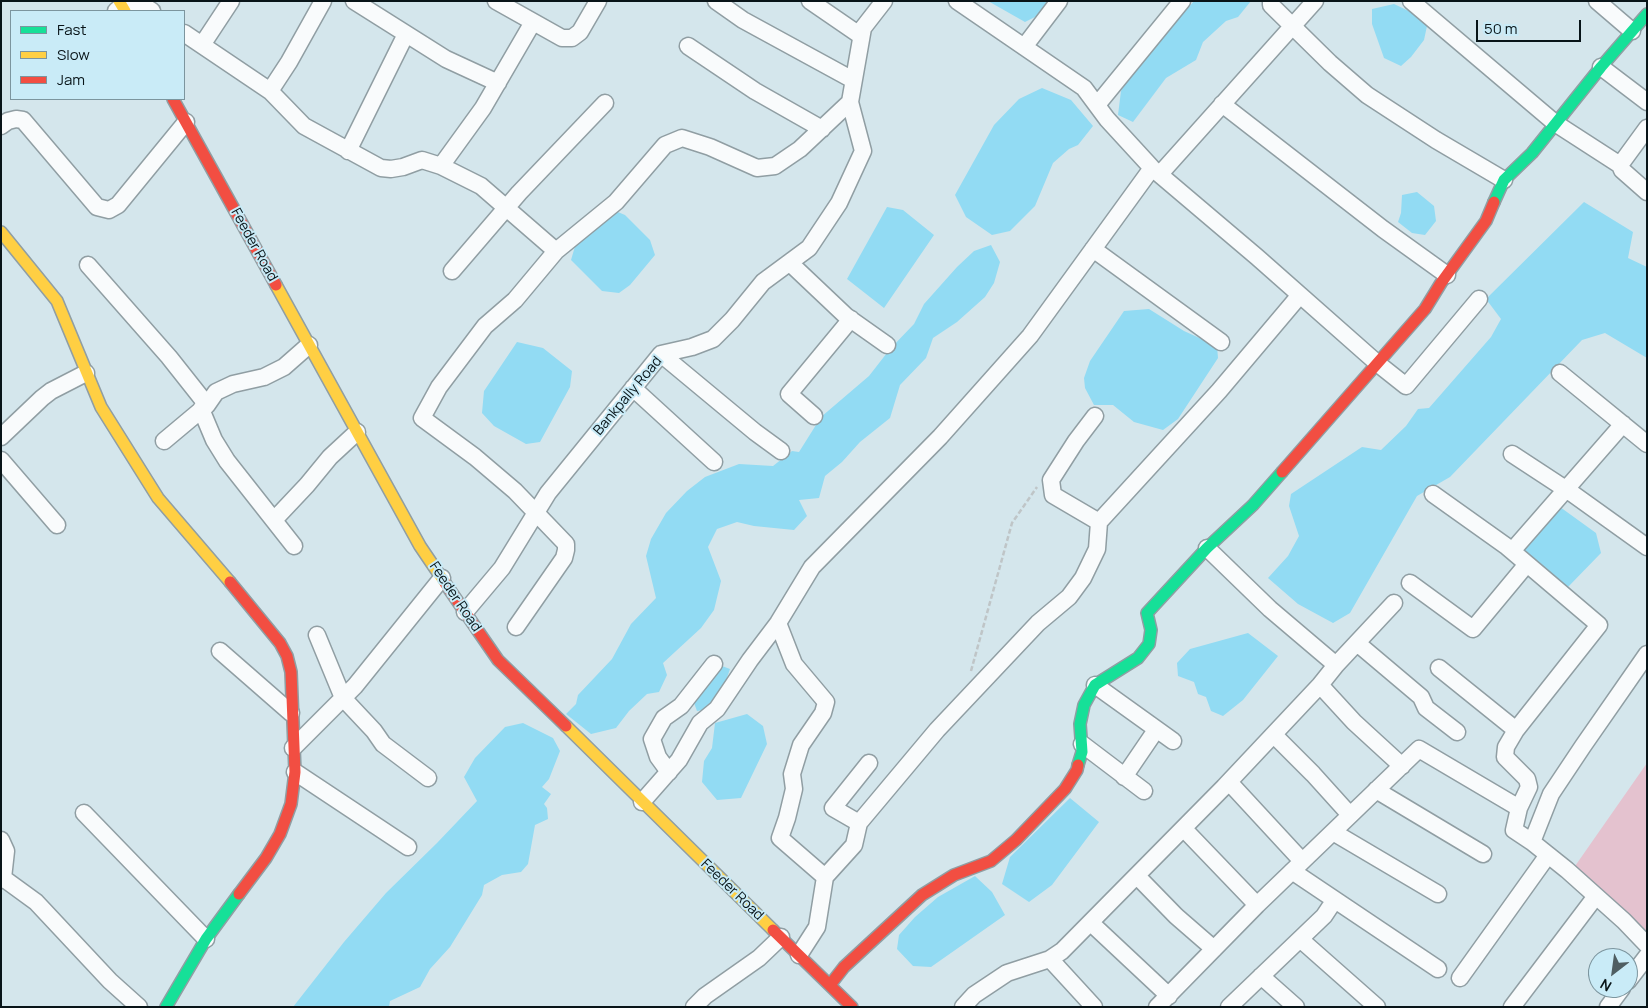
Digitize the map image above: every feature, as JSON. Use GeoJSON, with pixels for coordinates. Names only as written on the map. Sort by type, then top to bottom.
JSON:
{"type":"FeatureCollection","features":[{"type":"Feature","properties":{"kind":"street"},"geometry":{"type":"LineString","coordinates":[[202,45],[231,1]]}},
{"type":"Feature","properties":{"kind":"street"},"geometry":{"type":"LineString","coordinates":[[270,91],[289,62],[323,1]]}},
{"type":"Feature","properties":{"kind":"street"},"geometry":{"type":"LineString","coordinates":[[498,2],[562,38],[572,38],[580,32],[598,1]]}},
{"type":"Feature","properties":{"kind":"street"},"geometry":{"type":"LineString","coordinates":[[716,1],[743,20],[853,80]]}},
{"type":"Feature","properties":{"kind":"street"},"geometry":{"type":"LineString","coordinates":[[810,1],[861,36]]}},
{"type":"Feature","properties":{"kind":"street","name":"Bankpally Road"},"geometry":{"type":"LineString","coordinates":[[465,612],[502,568],[548,492],[661,354],[692,347],[713,339],[732,320],[763,282],[809,248],[839,203],[863,150],[850,102],[853,80],[863,28],[884,1]]}},
{"type":"Feature","properties":{"kind":"street"},"geometry":{"type":"LineString","coordinates":[[957,1],[1084,88],[1107,119],[1156,171],[1406,386],[1479,299]]}},
{"type":"Feature","properties":{"kind":"street"},"geometry":{"type":"LineString","coordinates":[[1024,47],[1059,1]]}},
{"type":"Feature","properties":{"kind":"street"},"geometry":{"type":"LineString","coordinates":[[1096,105],[1182,1]]}},
{"type":"Feature","properties":{"kind":"street"},"geometry":{"type":"LineString","coordinates":[[1270,1],[1270,5],[1330,64],[1367,95],[1436,140],[1504,180]]}},
{"type":"Feature","properties":{"kind":"street"},"geometry":{"type":"LineString","coordinates":[[642,802],[679,760],[700,723],[717,709],[778,622],[812,568],[940,437],[1023,343],[1156,171],[1222,104],[1315,1]]}},
{"type":"Feature","properties":{"kind":"street"},"geometry":{"type":"LineString","coordinates":[[1411,1],[1556,123],[1620,164],[1622,170],[1647,192]]}},
{"type":"Feature","properties":{"kind":"street"},"geometry":{"type":"LineString","coordinates":[[1597,1],[1632,30]]}},
{"type":"Feature","properties":{"kind":"street"},"geometry":{"type":"LineString","coordinates":[[121,7],[138,2],[147,6]]}},
{"type":"Feature","properties":{"kind":"street"},"geometry":{"type":"LineString","coordinates":[[360,3],[446,59],[498,83]]}},
{"type":"Feature","properties":{"kind":"street"},"geometry":{"type":"LineString","coordinates":[[830,986],[844,967],[922,895],[954,875],[991,861],[1016,840],[1065,789],[1077,770],[1082,752],[1080,724],[1084,705],[1094,685],[1138,658],[1149,644],[1151,630],[1147,613],[1207,548],[1253,505],[1425,308],[1486,221],[1504,180],[1532,153],[1601,67],[1647,14]]}},
{"type":"Feature","properties":{"kind":"street"},"geometry":{"type":"LineString","coordinates":[[441,166],[483,108],[533,22]]}},
{"type":"Feature","properties":{"kind":"street"},"geometry":{"type":"LineString","coordinates":[[185,34],[270,91],[304,126],[381,168],[403,167],[422,160],[441,166],[481,186],[556,251]]}},
{"type":"Feature","properties":{"kind":"street"},"geometry":{"type":"LineString","coordinates":[[348,151],[406,34]]}},
{"type":"Feature","properties":{"kind":"street"},"geometry":{"type":"LineString","coordinates":[[688,46],[755,91],[822,128]]}},
{"type":"Feature","properties":{"kind":"street"},"geometry":{"type":"LineString","coordinates":[[1601,67],[1647,102]]}},
{"type":"Feature","properties":{"kind":"street","name":"Feeder Road"},"geometry":{"type":"LineString","coordinates":[[174,100],[420,546],[498,660],[852,1007]]}},
{"type":"Feature","properties":{"kind":"street"},"geometry":{"type":"LineString","coordinates":[[516,627],[564,558],[566,544],[515,491],[422,418],[439,387],[485,326],[515,300],[556,251],[616,202],[665,145],[682,138],[710,147],[757,168],[775,166],[800,150],[850,102]]}},
{"type":"Feature","properties":{"kind":"street"},"geometry":{"type":"LineString","coordinates":[[452,271],[519,193],[605,103]]}},
{"type":"Feature","properties":{"kind":"street"},"geometry":{"type":"LineString","coordinates":[[1222,104],[1382,229],[1447,275]]}},
{"type":"Feature","properties":{"kind":"street"},"geometry":{"type":"LineString","coordinates":[[1,126],[8,121],[23,120],[97,207],[109,210],[118,205],[186,122]]}},
{"type":"Feature","properties":{"kind":"street"},"geometry":{"type":"LineString","coordinates":[[1620,164],[1647,128]]}},
{"type":"Feature","properties":{"kind":"street"},"geometry":{"type":"LineString","coordinates":[[1,232],[57,301],[101,407],[158,498],[280,643],[287,656],[291,672],[291,713],[295,772],[291,804],[280,834],[266,858],[206,940],[166,1007]]}},
{"type":"Feature","properties":{"kind":"street"},"geometry":{"type":"LineString","coordinates":[[1094,249],[1221,342]]}},
{"type":"Feature","properties":{"kind":"street"},"geometry":{"type":"LineString","coordinates":[[790,262],[851,319],[887,345]]}},
{"type":"Feature","properties":{"kind":"street"},"geometry":{"type":"LineString","coordinates":[[88,265],[169,357],[204,407],[214,440],[227,461],[294,546]]}},
{"type":"Feature","properties":{"kind":"street"},"geometry":{"type":"LineString","coordinates":[[799,955],[817,927],[825,877],[854,845],[859,823],[937,730],[1038,623],[1069,597],[1097,550],[1099,522],[1219,391],[1300,295]]}},
{"type":"Feature","properties":{"kind":"street"},"geometry":{"type":"LineString","coordinates":[[814,416],[789,394],[851,319]]}},
{"type":"Feature","properties":{"kind":"street"},"geometry":{"type":"LineString","coordinates":[[164,441],[204,407],[216,392],[233,384],[264,377],[284,368],[309,346]]}},
{"type":"Feature","properties":{"kind":"street"},"geometry":{"type":"LineString","coordinates":[[661,354],[755,432],[781,451]]}},
{"type":"Feature","properties":{"kind":"street"},"geometry":{"type":"LineString","coordinates":[[1,437],[51,391],[86,373]]}},
{"type":"Feature","properties":{"kind":"street"},"geometry":{"type":"LineString","coordinates":[[1560,373],[1647,444]]}},
{"type":"Feature","properties":{"kind":"street"},"geometry":{"type":"LineString","coordinates":[[633,388],[714,462]]}},
{"type":"Feature","properties":{"kind":"street"},"geometry":{"type":"LineString","coordinates":[[1094,416],[1051,480],[1054,495],[1099,522]]}},
{"type":"Feature","properties":{"kind":"street"},"geometry":{"type":"LineString","coordinates":[[1512,551],[1623,424]]}},
{"type":"Feature","properties":{"kind":"street"},"geometry":{"type":"LineString","coordinates":[[274,520],[308,485],[330,457],[357,432]]}},
{"type":"Feature","properties":{"kind":"street"},"geometry":{"type":"LineString","coordinates":[[1512,454],[1566,489],[1647,547]]}},
{"type":"Feature","properties":{"kind":"street"},"geometry":{"type":"LineString","coordinates":[[1,460],[57,525]]}},
{"type":"Feature","properties":{"kind":"street"},"geometry":{"type":"LineString","coordinates":[[1433,494],[1512,551],[1599,625],[1516,730],[1504,751],[1505,756],[1527,779],[1529,787],[1519,808],[1514,830],[1532,842],[1596,896],[1647,945]]}},
{"type":"Feature","properties":{"kind":"street"},"geometry":{"type":"LineString","coordinates":[[1207,548],[1270,609],[1336,666]]}},
{"type":"Feature","properties":{"kind":"street"},"geometry":{"type":"LineString","coordinates":[[1410,583],[1473,630],[1527,564]]}},
{"type":"Feature","properties":{"kind":"street"},"geometry":{"type":"LineString","coordinates":[[293,748],[355,686],[442,578]]}},
{"type":"Feature","properties":{"kind":"street"},"geometry":{"type":"LineString","coordinates":[[963,1007],[974,995],[1007,973],[1050,959],[1062,951],[1229,782],[1394,603]]}},
{"type":"Feature","properties":{"kind":"street"},"geometry":{"type":"LineString","coordinates":[[778,622],[794,664],[826,702],[823,713],[801,745],[792,774],[794,789],[780,838],[825,877]]}},
{"type":"Feature","properties":{"kind":"street"},"geometry":{"type":"LineString","coordinates":[[317,634],[343,698],[374,731],[382,744],[428,778]]}},
{"type":"Feature","properties":{"kind":"street"},"geometry":{"type":"LineString","coordinates":[[1357,643],[1421,697],[1426,708],[1457,732]]}},
{"type":"Feature","properties":{"kind":"street"},"geometry":{"type":"LineString","coordinates":[[220,652],[291,713]]}},
{"type":"Feature","properties":{"kind":"street"},"geometry":{"type":"LineString","coordinates":[[1532,842],[1552,794],[1647,654]]}},
{"type":"Feature","properties":{"kind":"street"},"geometry":{"type":"LineString","coordinates":[[669,772],[658,757],[652,739],[664,718],[680,706],[714,664]]}},
{"type":"Feature","properties":{"kind":"street"},"geometry":{"type":"LineString","coordinates":[[1439,668],[1516,730]]}},
{"type":"Feature","properties":{"kind":"street"},"geometry":{"type":"LineString","coordinates":[[1094,685],[1173,741]]}},
{"type":"Feature","properties":{"kind":"street"},"geometry":{"type":"LineString","coordinates":[[1320,685],[1354,722],[1402,766]]}},
{"type":"Feature","properties":{"kind":"street"},"geometry":{"type":"LineString","coordinates":[[1124,777],[1156,730]]}},
{"type":"Feature","properties":{"kind":"street"},"geometry":{"type":"LineString","coordinates":[[1274,734],[1350,815]]}},
{"type":"Feature","properties":{"kind":"street"},"geometry":{"type":"LineString","coordinates":[[1082,744],[1144,791]]}},
{"type":"Feature","properties":{"kind":"street"},"geometry":{"type":"LineString","coordinates":[[1091,923],[1163,1001],[1257,905],[1420,749],[1519,808]]}},
{"type":"Feature","properties":{"kind":"street"},"geometry":{"type":"LineString","coordinates":[[859,823],[833,808],[869,763]]}},
{"type":"Feature","properties":{"kind":"street"},"geometry":{"type":"LineString","coordinates":[[295,772],[408,847]]}},
{"type":"Feature","properties":{"kind":"street"},"geometry":{"type":"LineString","coordinates":[[1229,782],[1297,866],[1334,901],[1438,968]]}},
{"type":"Feature","properties":{"kind":"street"},"geometry":{"type":"LineString","coordinates":[[1376,790],[1483,854]]}},
{"type":"Feature","properties":{"kind":"street"},"geometry":{"type":"LineString","coordinates":[[84,813],[206,940]]}},
{"type":"Feature","properties":{"kind":"street"},"geometry":{"type":"LineString","coordinates":[[1184,829],[1257,905]]}},
{"type":"Feature","properties":{"kind":"street"},"geometry":{"type":"LineString","coordinates":[[1333,832],[1438,894]]}},
{"type":"Feature","properties":{"kind":"street"},"geometry":{"type":"LineString","coordinates":[[1,840],[6,851],[2,879],[36,902],[110,981],[139,1007]]}},
{"type":"Feature","properties":{"kind":"street"},"geometry":{"type":"LineString","coordinates":[[1460,978],[1548,855]]}},
{"type":"Feature","properties":{"kind":"street"},"geometry":{"type":"LineString","coordinates":[[1137,876],[1176,916],[1214,949]]}},
{"type":"Feature","properties":{"kind":"street"},"geometry":{"type":"LineString","coordinates":[[1512,1007],[1596,896]]}},
{"type":"Feature","properties":{"kind":"street"},"geometry":{"type":"LineString","coordinates":[[1229,1007],[1324,916],[1334,901]]}},
{"type":"Feature","properties":{"kind":"street"},"geometry":{"type":"LineString","coordinates":[[694,1007],[705,996],[759,958],[781,937]]}},
{"type":"Feature","properties":{"kind":"street"},"geometry":{"type":"LineString","coordinates":[[1300,939],[1377,1007]]}},
{"type":"Feature","properties":{"kind":"street"},"geometry":{"type":"LineString","coordinates":[[1638,968],[1647,956]]}},
{"type":"Feature","properties":{"kind":"street"},"geometry":{"type":"LineString","coordinates":[[1050,959],[1094,1007]]}},
{"type":"Feature","properties":{"kind":"street"},"geometry":{"type":"LineString","coordinates":[[1261,976],[1296,1007]]}},
{"type":"Feature","properties":{"kind":"path"},"geometry":{"type":"LineString","coordinates":[[968,680],[1012,523],[1039,484],[1051,480]]}},
{"type":"Feature","properties":{"kind":"shaded area"},"geometry":{"type":"Polygon","coordinates":[[[1647,763],[1647,932],[1630,915],[1573,869],[1647,763]]]}},
{"type":"Feature","properties":{"kind":"water"},"geometry":{"type":"Polygon","coordinates":[[[988,1],[1047,1],[1039,15],[1025,22],[988,1]]]}},
{"type":"Feature","properties":{"kind":"water"},"geometry":{"type":"Polygon","coordinates":[[[1194,1],[1251,1],[1238,17],[1226,21],[1203,42],[1196,60],[1166,78],[1133,122],[1118,115],[1121,91],[1131,74],[1194,1]]]}},
{"type":"Feature","properties":{"kind":"water"},"geometry":{"type":"Polygon","coordinates":[[[1394,4],[1413,13],[1427,26],[1424,40],[1411,57],[1401,66],[1384,58],[1372,24],[1372,9],[1394,4]]]}},
{"type":"Feature","properties":{"kind":"water"},"geometry":{"type":"Polygon","coordinates":[[[1042,88],[1071,100],[1093,126],[1078,145],[1069,149],[1053,163],[1035,206],[1010,231],[992,235],[966,217],[955,195],[994,125],[1019,99],[1042,88]]]}},
{"type":"Feature","properties":{"kind":"water"},"geometry":{"type":"Polygon","coordinates":[[[1417,192],[1434,206],[1436,221],[1425,235],[1412,233],[1398,222],[1401,213],[1402,195],[1417,192]]]}},
{"type":"Feature","properties":{"kind":"water"},"geometry":{"type":"Polygon","coordinates":[[[1584,202],[1633,232],[1628,258],[1647,267],[1647,358],[1605,333],[1582,340],[1450,477],[1417,496],[1350,613],[1333,623],[1298,604],[1268,578],[1288,556],[1299,536],[1289,506],[1291,494],[1362,447],[1381,450],[1406,426],[1418,409],[1429,408],[1491,337],[1501,319],[1486,299],[1584,202]]]}},
{"type":"Feature","properties":{"kind":"water"},"geometry":{"type":"Polygon","coordinates":[[[887,207],[903,210],[934,235],[884,308],[847,279],[887,207]]]}},
{"type":"Feature","properties":{"kind":"water"},"geometry":{"type":"Polygon","coordinates":[[[613,210],[625,215],[650,240],[655,255],[630,285],[619,293],[602,291],[571,260],[576,243],[613,210]]]}},
{"type":"Feature","properties":{"kind":"water"},"geometry":{"type":"Polygon","coordinates":[[[991,245],[1000,262],[994,283],[985,297],[957,322],[933,338],[926,358],[900,385],[890,418],[860,442],[842,462],[825,476],[819,498],[799,500],[807,516],[794,530],[754,526],[737,522],[717,529],[708,547],[721,581],[714,610],[701,628],[663,663],[667,675],[659,692],[647,694],[629,711],[616,728],[591,734],[566,714],[576,704],[578,695],[612,659],[631,624],[656,598],[646,556],[651,539],[666,513],[687,491],[705,477],[739,464],[773,466],[792,451],[799,452],[821,417],[869,376],[890,349],[914,324],[924,304],[957,267],[974,251],[991,245]]]}},
{"type":"Feature","properties":{"kind":"water"},"geometry":{"type":"Polygon","coordinates":[[[1149,309],[1184,331],[1217,346],[1218,358],[1178,419],[1163,430],[1134,422],[1113,405],[1094,405],[1085,388],[1084,378],[1090,361],[1124,311],[1149,309]]]}},
{"type":"Feature","properties":{"kind":"water"},"geometry":{"type":"Polygon","coordinates":[[[517,342],[543,348],[572,371],[570,387],[540,442],[526,444],[494,426],[482,413],[484,391],[517,342]]]}},
{"type":"Feature","properties":{"kind":"water"},"geometry":{"type":"Polygon","coordinates":[[[1560,507],[1596,533],[1601,553],[1568,587],[1550,578],[1521,550],[1560,507]]]}},
{"type":"Feature","properties":{"kind":"water"},"geometry":{"type":"Polygon","coordinates":[[[1248,633],[1278,656],[1243,700],[1223,716],[1211,711],[1206,697],[1198,694],[1194,682],[1178,676],[1177,663],[1190,649],[1248,633]]]}},
{"type":"Feature","properties":{"kind":"water"},"geometry":{"type":"Polygon","coordinates":[[[722,666],[730,669],[720,698],[709,709],[697,711],[693,700],[722,666]]]}},
{"type":"Feature","properties":{"kind":"water"},"geometry":{"type":"Polygon","coordinates":[[[747,714],[763,726],[767,744],[741,798],[717,800],[702,782],[704,761],[712,748],[715,723],[747,714]]]}},
{"type":"Feature","properties":{"kind":"water"},"geometry":{"type":"Polygon","coordinates":[[[523,723],[553,738],[560,751],[549,779],[542,787],[551,794],[544,804],[547,808],[548,819],[535,825],[528,864],[521,872],[502,875],[484,885],[482,895],[450,947],[430,969],[420,987],[390,1001],[389,1007],[293,1007],[344,942],[386,893],[477,801],[464,777],[475,758],[505,727],[523,723]]]}},
{"type":"Feature","properties":{"kind":"water"},"geometry":{"type":"Polygon","coordinates":[[[1070,798],[1099,822],[1052,885],[1029,902],[1002,884],[1010,857],[1070,798]]]}},
{"type":"Feature","properties":{"kind":"water"},"geometry":{"type":"Polygon","coordinates":[[[975,876],[992,892],[1005,915],[931,967],[913,966],[897,949],[899,935],[915,917],[938,897],[975,876]]]}},
{"type":"Feature","properties":{"kind":"traffic: fast"},"geometry":{"type":"LineString","coordinates":[[1494,202],[1504,180],[1532,153],[1601,67],[1647,14]]}},
{"type":"Feature","properties":{"kind":"traffic: fast"},"geometry":{"type":"LineString","coordinates":[[1078,765],[1082,752],[1080,724],[1084,705],[1095,685],[1138,658],[1149,644],[1151,630],[1147,613],[1207,548],[1253,505],[1282,472]]}},
{"type":"Feature","properties":{"kind":"traffic: fast"},"geometry":{"type":"LineString","coordinates":[[166,1007],[206,939],[239,894]]}},
{"type":"Feature","properties":{"kind":"traffic: slow"},"geometry":{"type":"LineString","coordinates":[[119,1],[124,10]]}},
{"type":"Feature","properties":{"kind":"traffic: slow"},"geometry":{"type":"LineString","coordinates":[[1,232],[57,301],[101,407],[158,498],[230,582]]}},
{"type":"Feature","properties":{"kind":"traffic: slow"},"geometry":{"type":"LineString","coordinates":[[276,285],[420,546],[445,583]]}},
{"type":"Feature","properties":{"kind":"traffic: slow"},"geometry":{"type":"LineString","coordinates":[[566,726],[773,930]]}},
{"type":"Feature","properties":{"kind":"traffic: jam"},"geometry":{"type":"LineString","coordinates":[[174,100],[276,285]]}},
{"type":"Feature","properties":{"kind":"traffic: jam"},"geometry":{"type":"LineString","coordinates":[[1282,472],[1425,309],[1441,283],[1486,221],[1494,202]]}},
{"type":"Feature","properties":{"kind":"traffic: jam"},"geometry":{"type":"LineString","coordinates":[[230,582],[280,643],[287,656],[291,672],[295,772],[291,804],[280,834],[266,858],[239,894]]}},
{"type":"Feature","properties":{"kind":"traffic: jam"},"geometry":{"type":"LineString","coordinates":[[445,583],[498,660],[566,726]]}},
{"type":"Feature","properties":{"kind":"traffic: jam"},"geometry":{"type":"LineString","coordinates":[[830,985],[844,967],[922,895],[954,875],[991,861],[1016,840],[1065,789],[1077,770],[1078,765]]}},
{"type":"Feature","properties":{"kind":"traffic: jam"},"geometry":{"type":"LineString","coordinates":[[773,930],[852,1007]]}}]}
